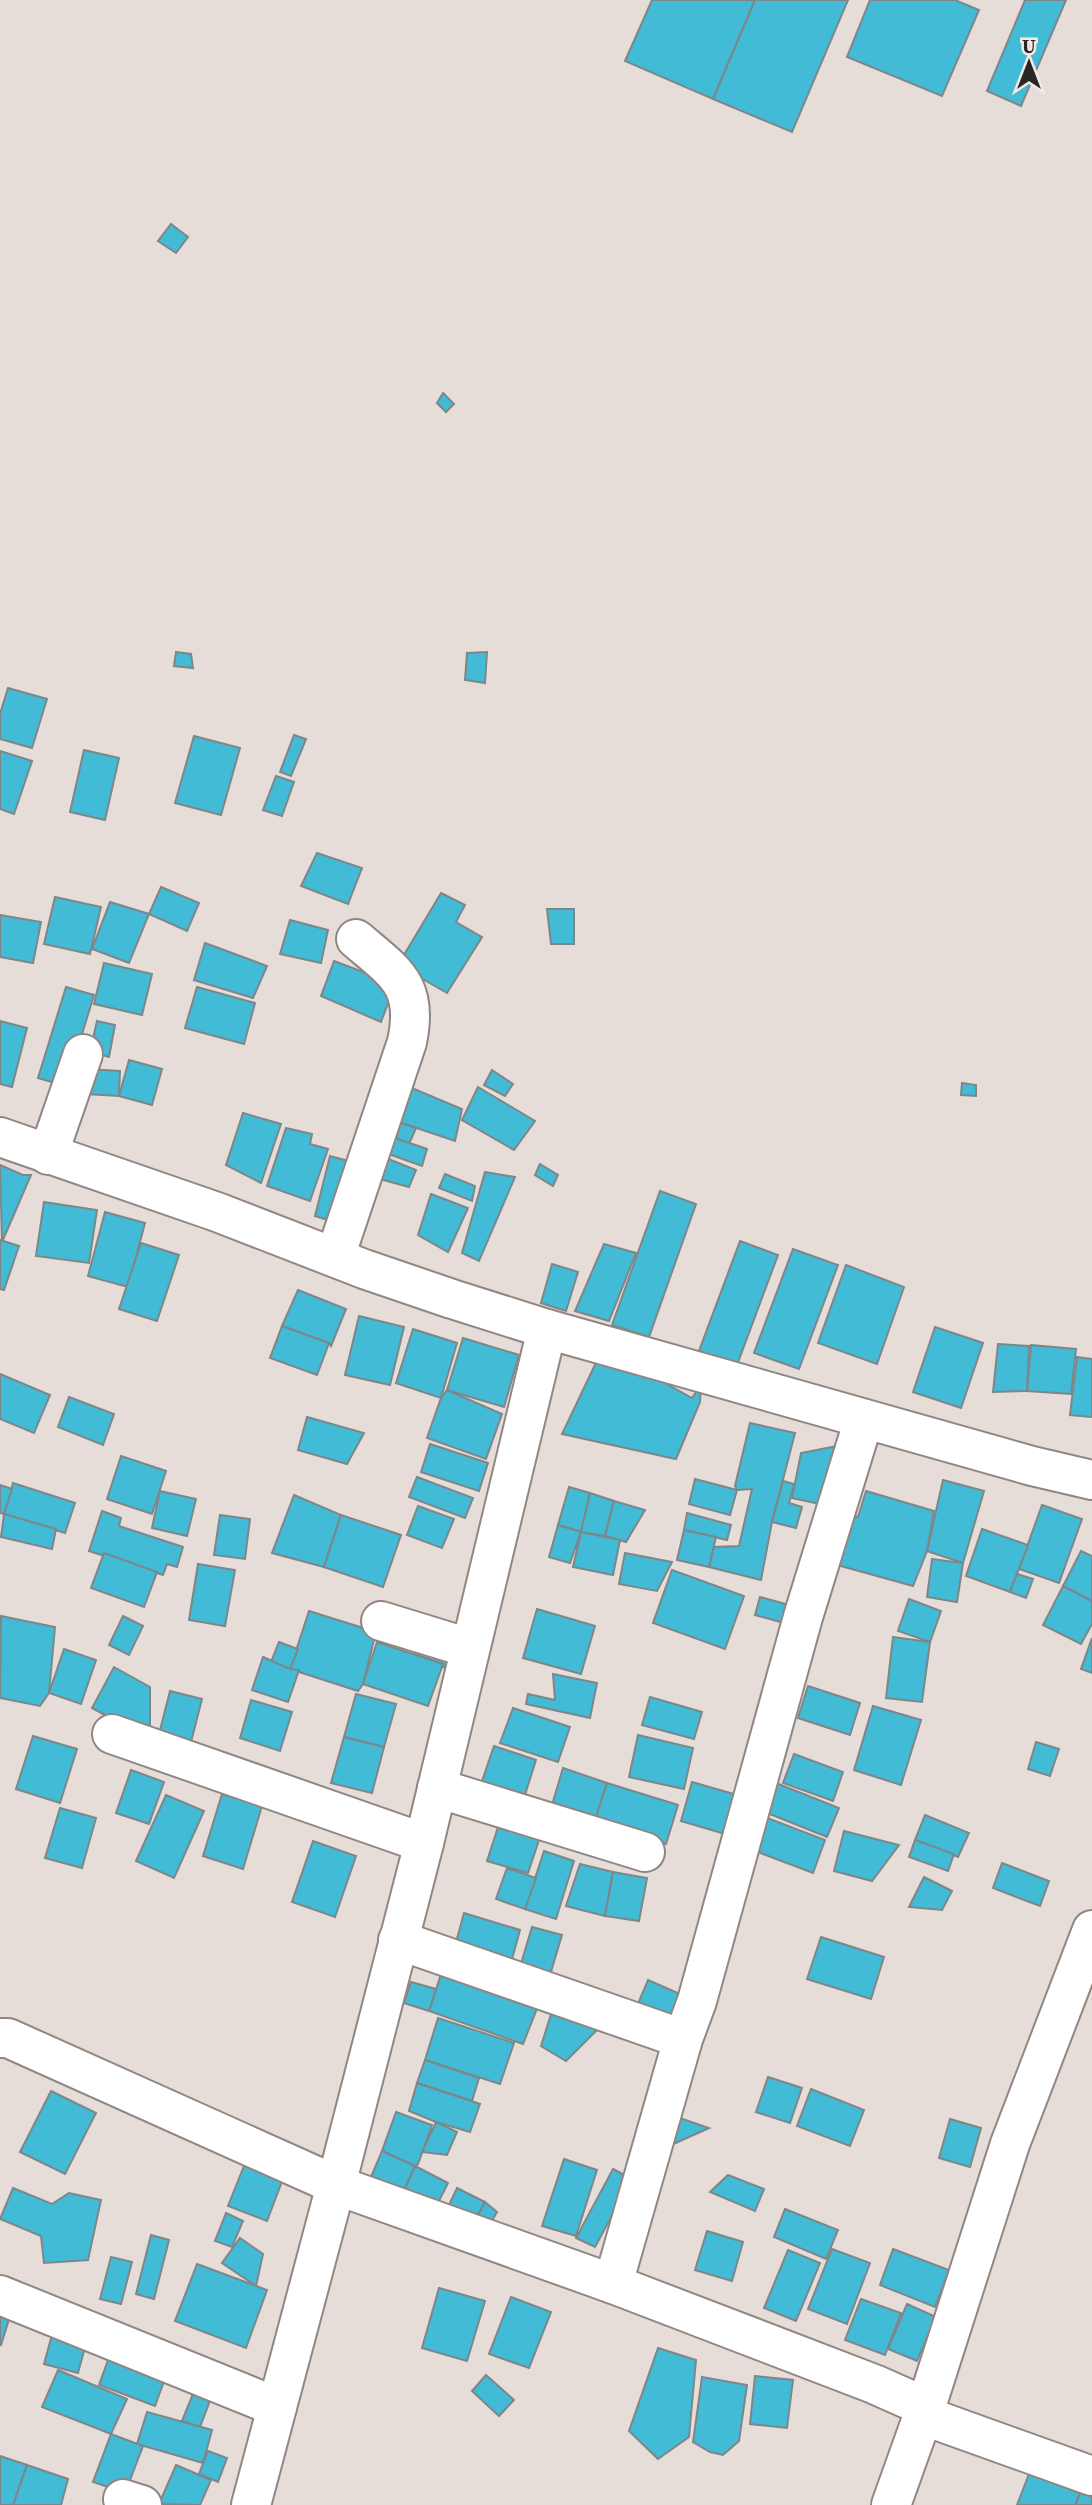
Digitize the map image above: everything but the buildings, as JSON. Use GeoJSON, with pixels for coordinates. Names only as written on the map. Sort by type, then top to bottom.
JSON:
{"type":"FeatureCollection","features":[{"type":"Feature","properties":{"kind":"street"},"geometry":{"type":"LineString","coordinates":[[335,1256],[407,1042],[412,1017],[408,992],[396,972],[356,939]]}},
{"type":"Feature","properties":{"kind":"street"},"geometry":{"type":"LineString","coordinates":[[48,1155],[83,1054]]}},
{"type":"Feature","properties":{"kind":"street"},"geometry":{"type":"LineString","coordinates":[[0,1137],[217,1212],[389,1278],[547,1329],[1092,1480]]}},
{"type":"Feature","properties":{"kind":"street"},"geometry":{"type":"LineString","coordinates":[[251,2505],[424,1843],[547,1329]]}},
{"type":"Feature","properties":{"kind":"street"},"geometry":{"type":"LineString","coordinates":[[613,2284],[683,2039],[697,2001],[803,1617],[864,1419]]}},
{"type":"Feature","properties":{"kind":"street"},"geometry":{"type":"LineString","coordinates":[[381,1621],[469,1647]]}},
{"type":"Feature","properties":{"kind":"street"},"geometry":{"type":"LineString","coordinates":[[112,1734],[424,1843]]}},
{"type":"Feature","properties":{"kind":"street"},"geometry":{"type":"LineString","coordinates":[[437,1788],[645,1852]]}},
{"type":"Feature","properties":{"kind":"street"},"geometry":{"type":"LineString","coordinates":[[891,2505],[1010,2144],[1092,1930]]}},
{"type":"Feature","properties":{"kind":"street"},"geometry":{"type":"LineString","coordinates":[[398,1940],[683,2039]]}},
{"type":"Feature","properties":{"kind":"street"},"geometry":{"type":"LineString","coordinates":[[0,2038],[8,2038],[336,2185],[613,2284],[874,2384],[924,2411],[1092,2476]]}},
{"type":"Feature","properties":{"kind":"street"},"geometry":{"type":"LineString","coordinates":[[0,2295],[277,2407]]}}]}
